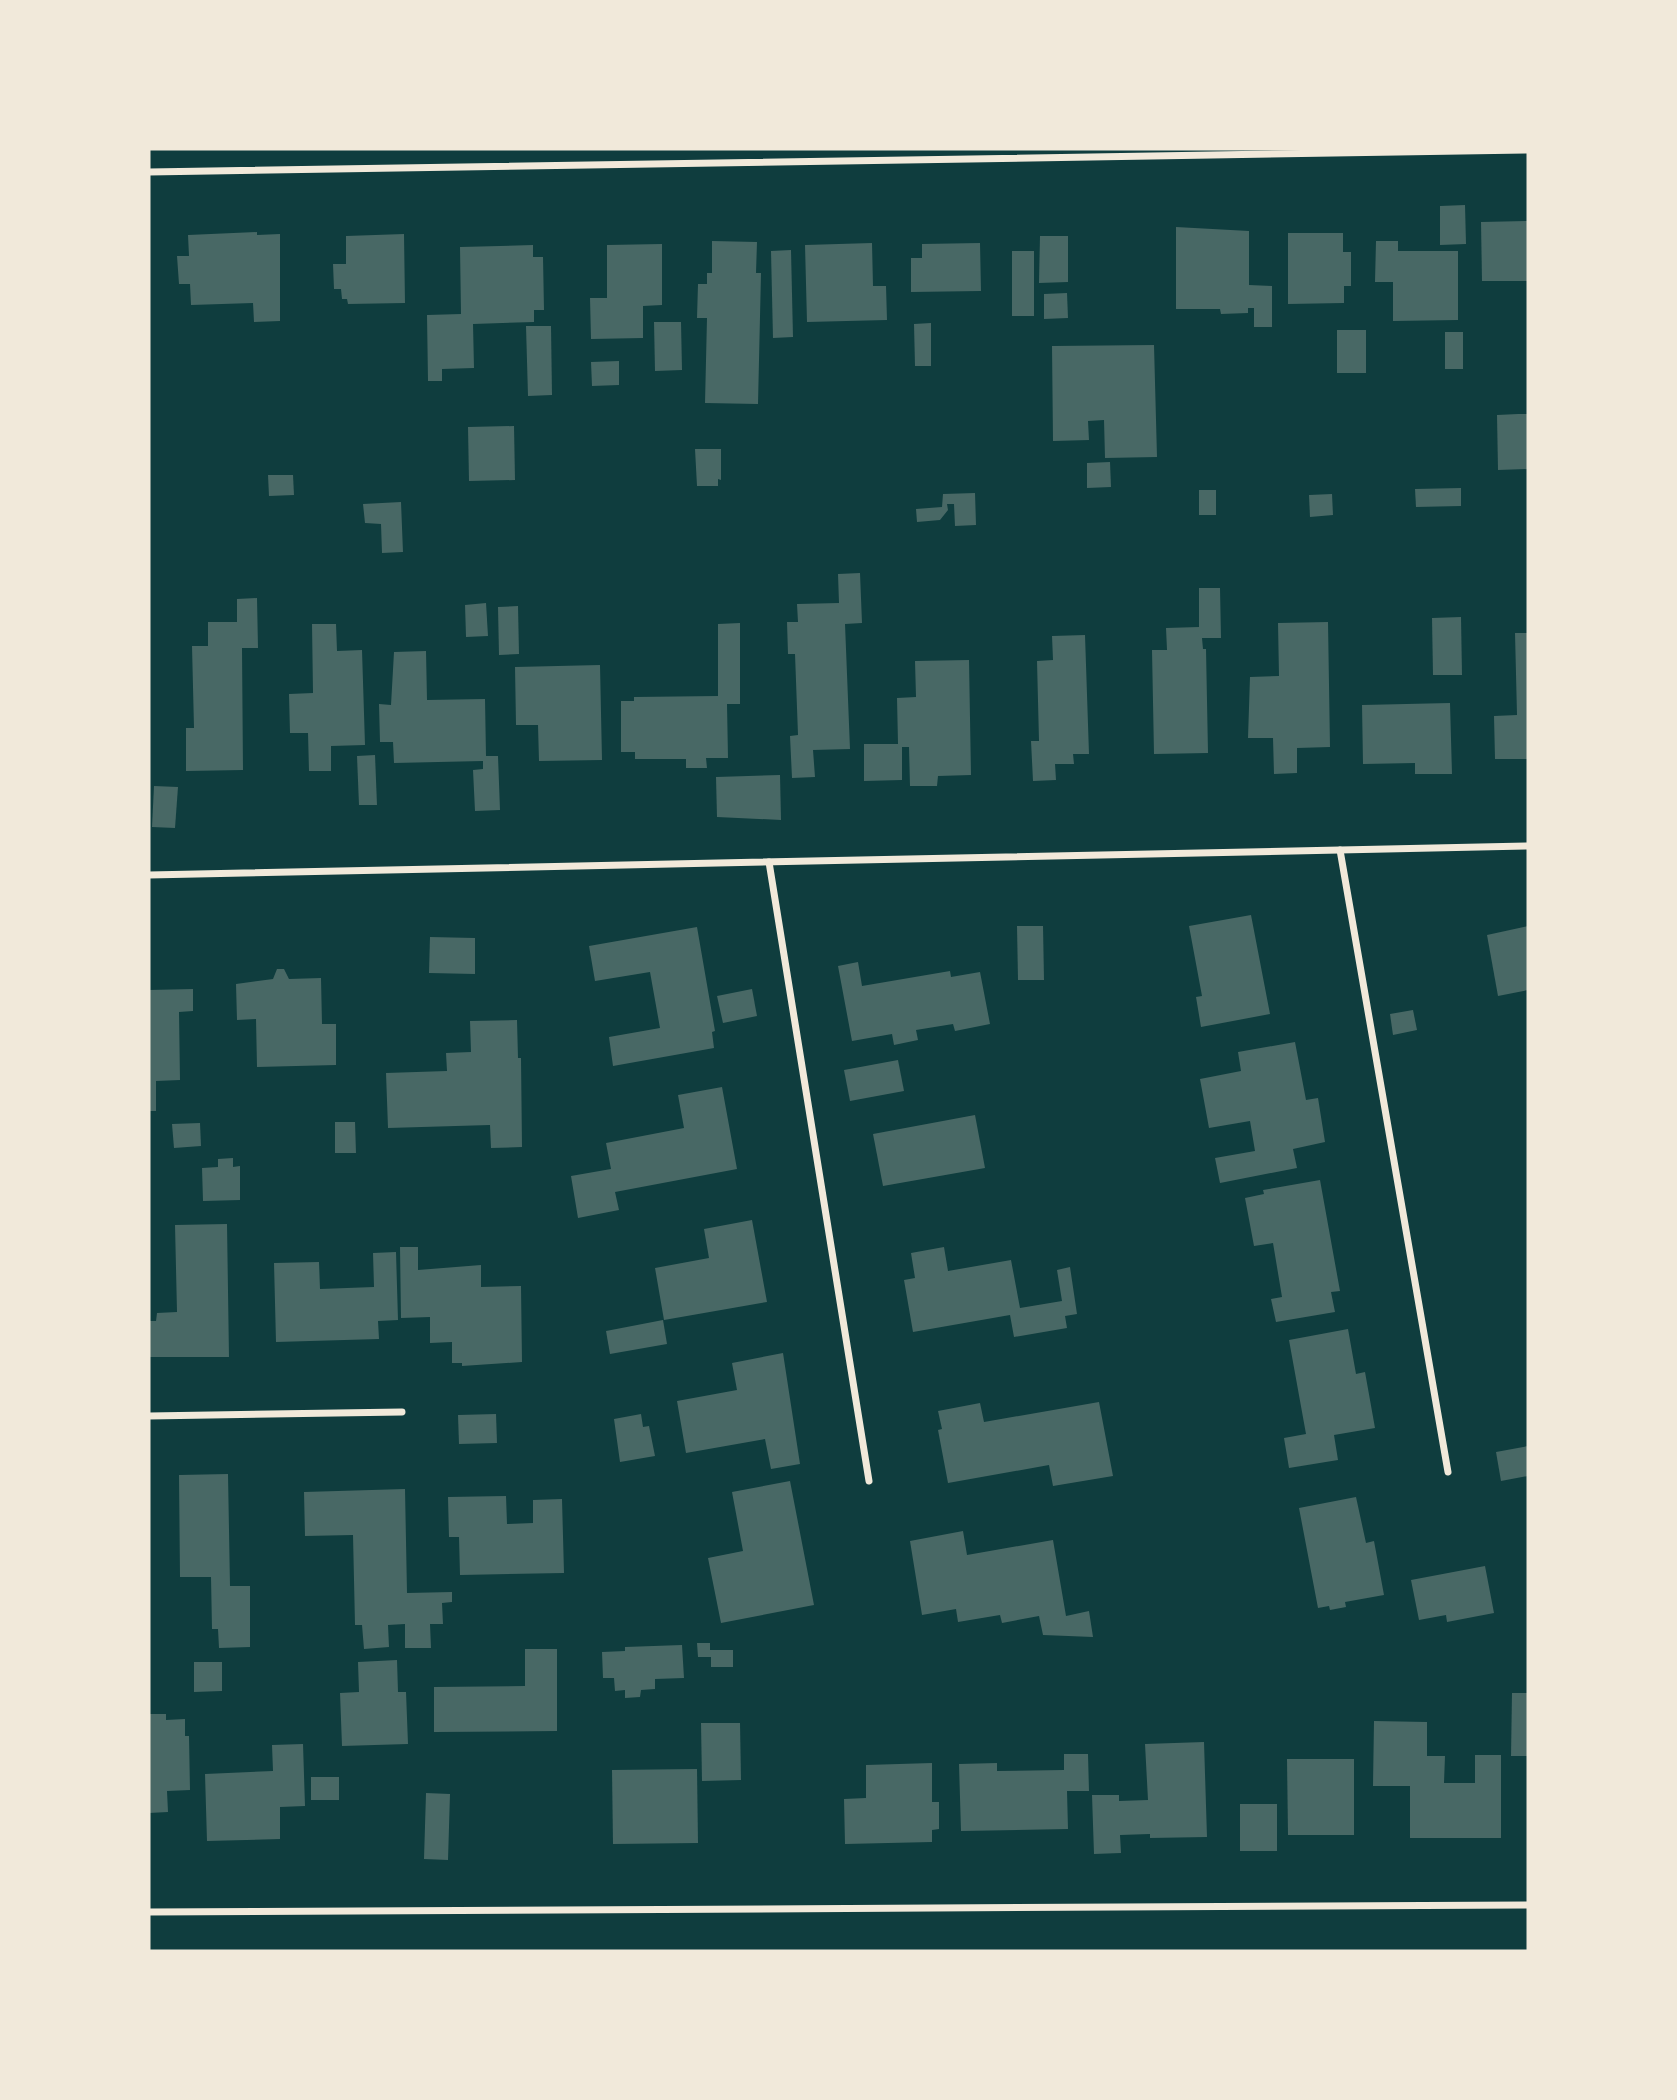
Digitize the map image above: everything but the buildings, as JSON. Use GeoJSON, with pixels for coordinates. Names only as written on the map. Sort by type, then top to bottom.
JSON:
{"type":"FeatureCollection","features":[{"type":"Feature","properties":{"kind":"street"},"geometry":{"type":"LineString","coordinates":[[149,172],[1528,150]]}},
{"type":"Feature","properties":{"kind":"street"},"geometry":{"type":"LineString","coordinates":[[149,875],[1528,846]]}},
{"type":"Feature","properties":{"kind":"street"},"geometry":{"type":"LineString","coordinates":[[1340,850],[1448,1472]]}},
{"type":"Feature","properties":{"kind":"street"},"geometry":{"type":"LineString","coordinates":[[769,862],[869,1480]]}},
{"type":"Feature","properties":{"kind":"street"},"geometry":{"type":"LineString","coordinates":[[149,1416],[402,1412]]}},
{"type":"Feature","properties":{"kind":"street"},"geometry":{"type":"LineString","coordinates":[[149,1912],[1528,1905]]}}]}
